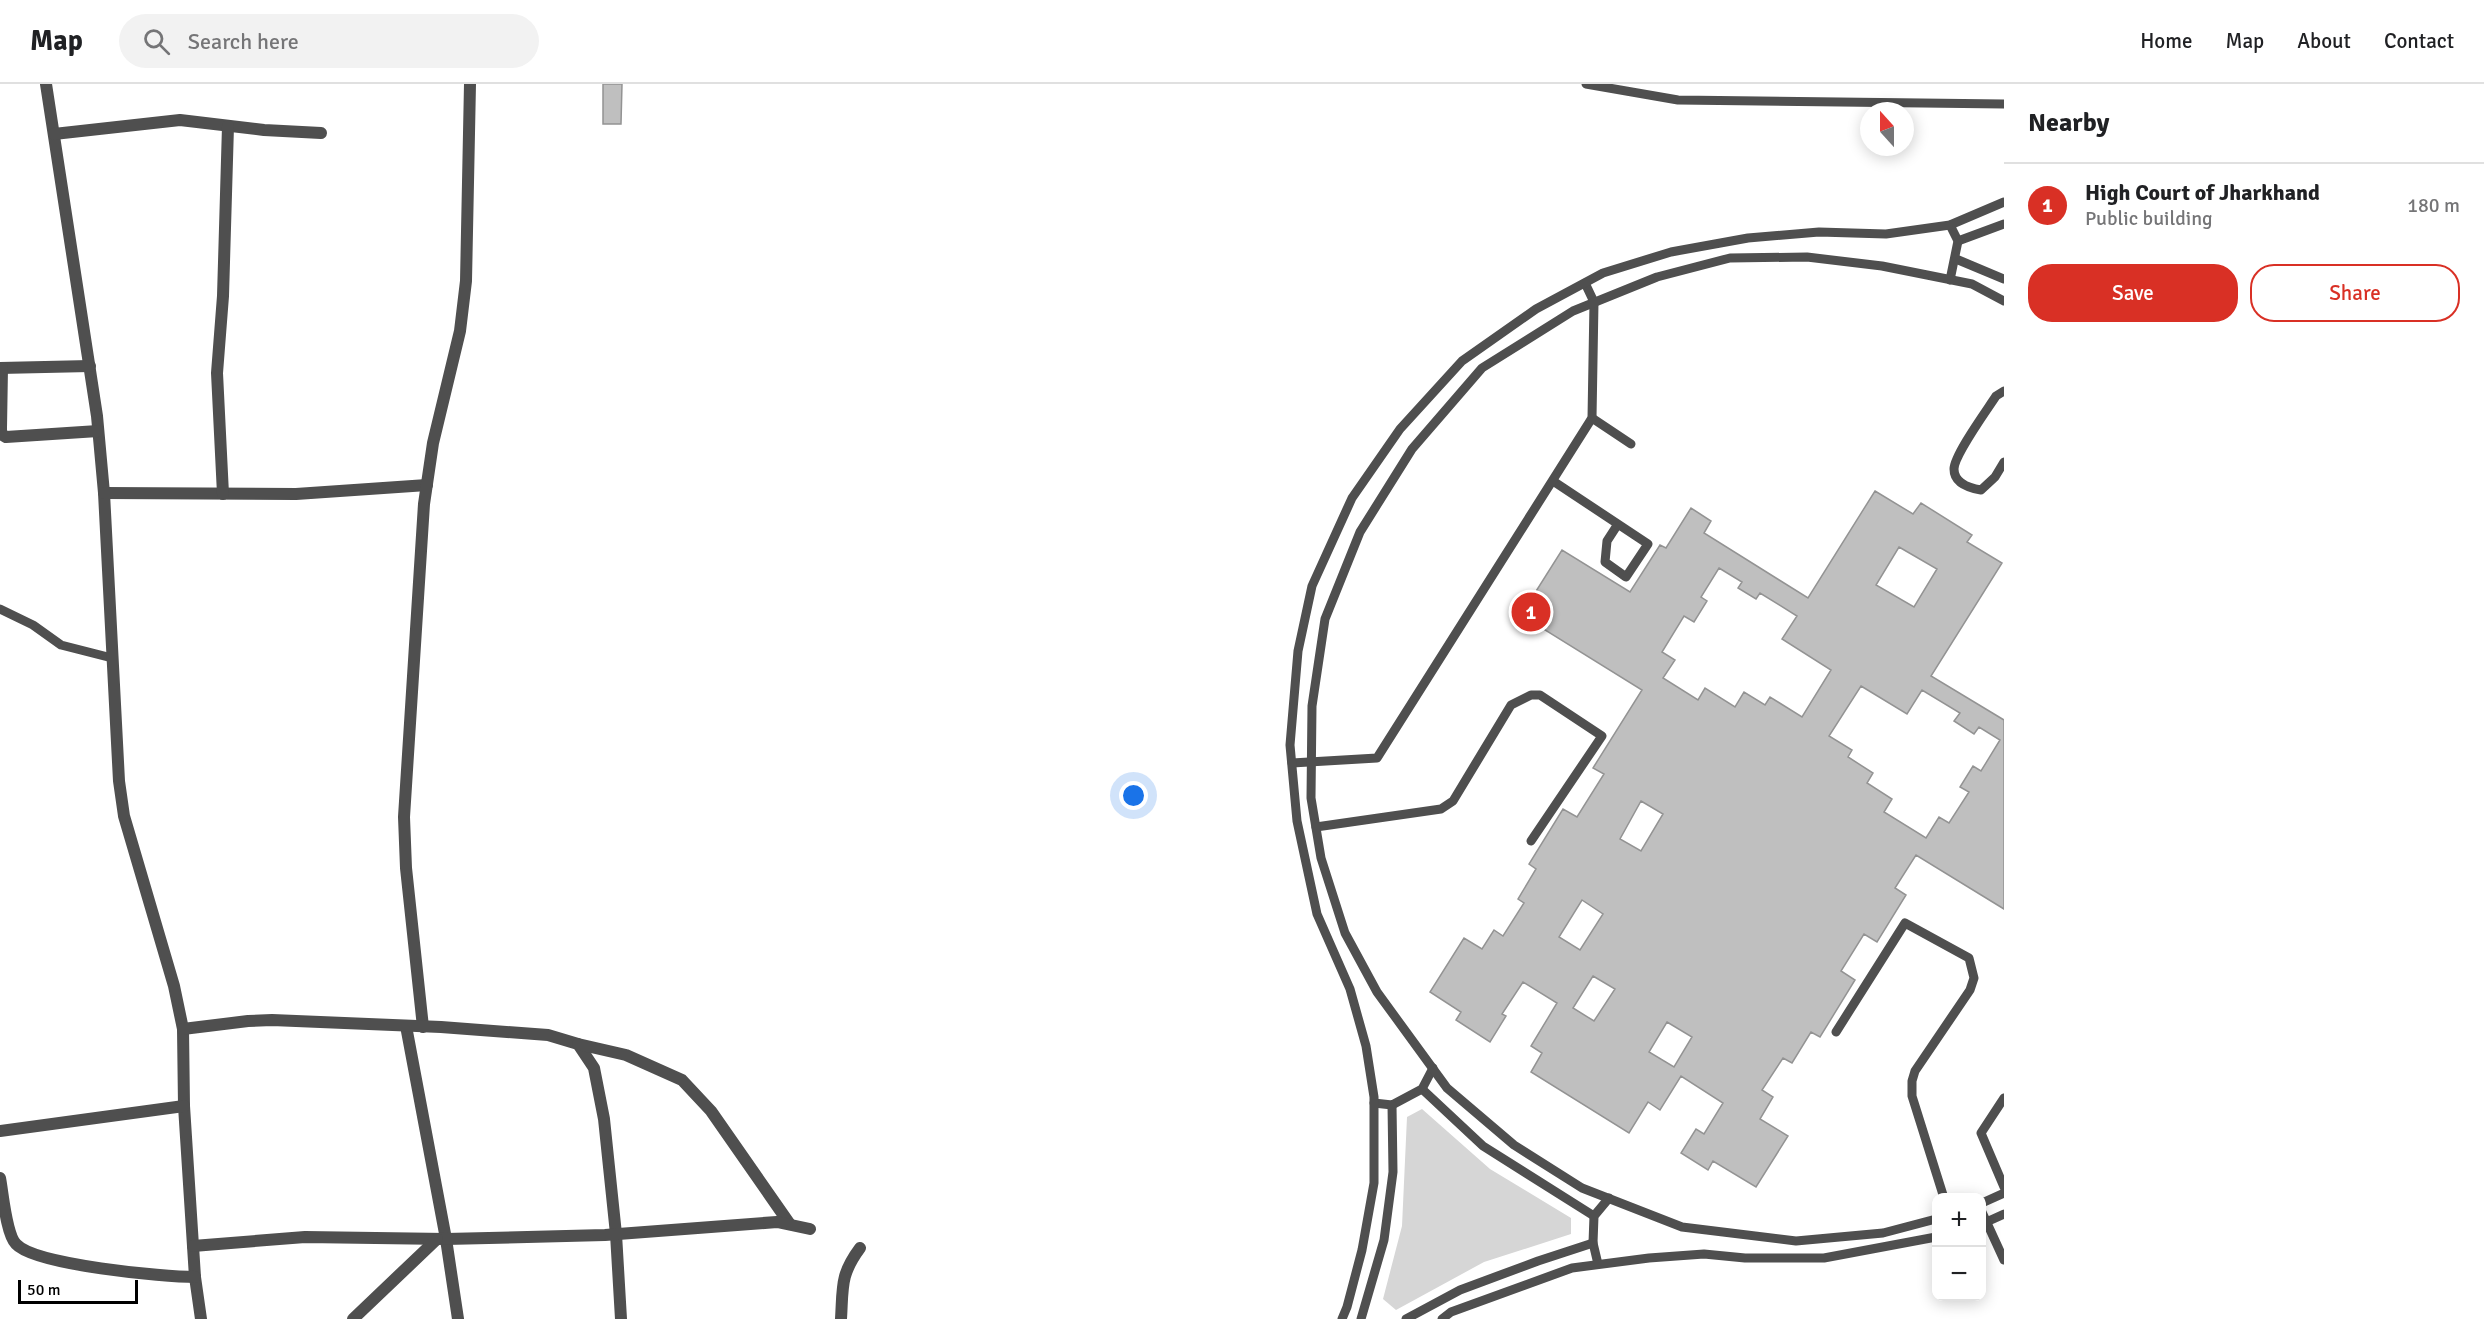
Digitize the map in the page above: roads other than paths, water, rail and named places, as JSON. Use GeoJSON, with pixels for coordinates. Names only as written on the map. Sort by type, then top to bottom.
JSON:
{"type":"FeatureCollection","features":[{"type":"Feature","properties":{"kind":"street"},"geometry":{"type":"LineString","coordinates":[[46,84],[98,431],[104,493],[119,781],[124,816],[174,986],[183,1029],[184,1106],[195,1277],[201,1319]]}},
{"type":"Feature","properties":{"kind":"street"},"geometry":{"type":"LineString","coordinates":[[423,1027],[406,868],[404,817],[411,686],[427,485],[433,443],[460,330],[466,281],[470,84]]}},
{"type":"Feature","properties":{"kind":"street"},"geometry":{"type":"LineString","coordinates":[[54,134],[180,120],[228,126],[321,132]]}},
{"type":"Feature","properties":{"kind":"street"},"geometry":{"type":"LineString","coordinates":[[223,494],[217,373],[223,297],[228,126]]}},
{"type":"Feature","properties":{"kind":"street"},"geometry":{"type":"LineString","coordinates":[[90,366],[1,368],[1,428],[2,434],[6,437],[98,431]]}},
{"type":"Feature","properties":{"kind":"street"},"geometry":{"type":"LineString","coordinates":[[104,493],[296,494],[427,485]]}},
{"type":"Feature","properties":{"kind":"street"},"geometry":{"type":"LineString","coordinates":[[183,1029],[272,1020],[406,1026],[548,1035],[626,1055],[682,1080],[711,1111],[789,1223]]}},
{"type":"Feature","properties":{"kind":"street"},"geometry":{"type":"LineString","coordinates":[[406,1026],[458,1319]]}},
{"type":"Feature","properties":{"kind":"street"},"geometry":{"type":"LineString","coordinates":[[579,1044],[594,1068],[598,1084],[616,1234],[621,1319]]}},
{"type":"Feature","properties":{"kind":"street"},"geometry":{"type":"LineString","coordinates":[[0,1131],[184,1106]]}},
{"type":"Feature","properties":{"kind":"street"},"geometry":{"type":"LineString","coordinates":[[0,1178],[11,1234],[15,1244],[27,1252],[71,1262],[165,1277],[195,1277]]}},
{"type":"Feature","properties":{"kind":"street"},"geometry":{"type":"LineString","coordinates":[[193,1246],[305,1237],[442,1239],[616,1234],[777,1222],[810,1229]]}},
{"type":"Feature","properties":{"kind":"street"},"geometry":{"type":"LineString","coordinates":[[353,1319],[442,1239]]}},
{"type":"Feature","properties":{"kind":"street"},"geometry":{"type":"LineString","coordinates":[[841,1319],[844,1274],[848,1264],[861,1248]]}},
{"type":"Feature","properties":{"kind":"lane"},"geometry":{"type":"LineString","coordinates":[[1586,84],[1677,100],[2004,104]]}},
{"type":"Feature","properties":{"kind":"lane"},"geometry":{"type":"LineString","coordinates":[[1345,1318],[1362,1250],[1374,1183],[1374,1103],[1366,1046],[1350,989],[1317,914],[1296,820],[1290,745],[1298,651],[1312,586],[1352,498],[1400,429],[1462,361],[1536,309],[1603,273],[1671,252],[1748,238],[1819,232],[1886,234],[1950,225],[2004,202]]}},
{"type":"Feature","properties":{"kind":"lane"},"geometry":{"type":"LineString","coordinates":[[1958,241],[2004,224]]}},
{"type":"Feature","properties":{"kind":"lane"},"geometry":{"type":"LineString","coordinates":[[1950,225],[1958,241],[1950,280]]}},
{"type":"Feature","properties":{"kind":"lane"},"geometry":{"type":"LineString","coordinates":[[1932,1220],[1883,1233],[1796,1241],[1682,1227],[1582,1188],[1514,1145],[1448,1088],[1377,992],[1345,933],[1321,858],[1311,798],[1312,706],[1325,619],[1360,532],[1412,449],[1482,368],[1573,311],[1658,277],[1730,258],[1807,257],[1882,266],[1972,284],[2004,301]]}},
{"type":"Feature","properties":{"kind":"lane"},"geometry":{"type":"LineString","coordinates":[[1956,259],[2004,279]]}},
{"type":"Feature","properties":{"kind":"lane"},"geometry":{"type":"LineString","coordinates":[[1292,763],[1377,758],[1592,418],[1594,302],[1585,283]]}},
{"type":"Feature","properties":{"kind":"lane"},"geometry":{"type":"LineString","coordinates":[[2004,390],[1996,396],[1959,454],[1954,466],[1955,474],[1960,481],[1971,488],[1981,489],[1995,477],[2004,462]]}},
{"type":"Feature","properties":{"kind":"lane"},"geometry":{"type":"LineString","coordinates":[[1592,418],[1631,444]]}},
{"type":"Feature","properties":{"kind":"lane"},"geometry":{"type":"LineString","coordinates":[[1553,481],[1618,524],[1648,544],[1626,577],[1605,562],[1607,541],[1618,524]]}},
{"type":"Feature","properties":{"kind":"lane"},"geometry":{"type":"LineString","coordinates":[[0,609],[33,625],[62,645],[112,658]]}},
{"type":"Feature","properties":{"kind":"lane"},"geometry":{"type":"LineString","coordinates":[[1316,827],[1441,809],[1453,801],[1511,705],[1531,695],[1540,695],[1602,736],[1532,841]]}},
{"type":"Feature","properties":{"kind":"lane"},"geometry":{"type":"LineString","coordinates":[[1836,1032],[1905,923],[1969,958],[1974,978],[1970,990],[1915,1071],[1912,1081],[1912,1096],[1943,1193]]}},
{"type":"Feature","properties":{"kind":"lane"},"geometry":{"type":"LineString","coordinates":[[1374,1103],[1392,1105],[1422,1089],[1433,1068]]}},
{"type":"Feature","properties":{"kind":"lane"},"geometry":{"type":"LineString","coordinates":[[1422,1089],[1483,1146],[1594,1216]]}},
{"type":"Feature","properties":{"kind":"lane"},"geometry":{"type":"LineString","coordinates":[[2004,1098],[1981,1133],[2004,1187]]}},
{"type":"Feature","properties":{"kind":"lane"},"geometry":{"type":"LineString","coordinates":[[1361,1319],[1384,1240],[1393,1172],[1392,1105]]}},
{"type":"Feature","properties":{"kind":"lane"},"geometry":{"type":"LineString","coordinates":[[1986,1201],[2001,1195],[2004,1208]]}},
{"type":"Feature","properties":{"kind":"lane"},"geometry":{"type":"LineString","coordinates":[[1598,1264],[1593,1243],[1594,1216],[1609,1198]]}},
{"type":"Feature","properties":{"kind":"lane"},"geometry":{"type":"LineString","coordinates":[[1986,1222],[2004,1214]]}},
{"type":"Feature","properties":{"kind":"lane"},"geometry":{"type":"LineString","coordinates":[[1986,1227],[2004,1260]]}},
{"type":"Feature","properties":{"kind":"lane"},"geometry":{"type":"LineString","coordinates":[[1442,1319],[1451,1312],[1572,1268],[1704,1254],[1745,1258],[1824,1258],[1932,1238]]}},
{"type":"Feature","properties":{"kind":"lane"},"geometry":{"type":"LineString","coordinates":[[1406,1319],[1460,1290],[1538,1260],[1593,1243]]}},
{"type":"Feature","properties":{"kind":"place","name":"High Court of Jharkhand"},"geometry":{"type":"Point","coordinates":[1531,612]}}]}
